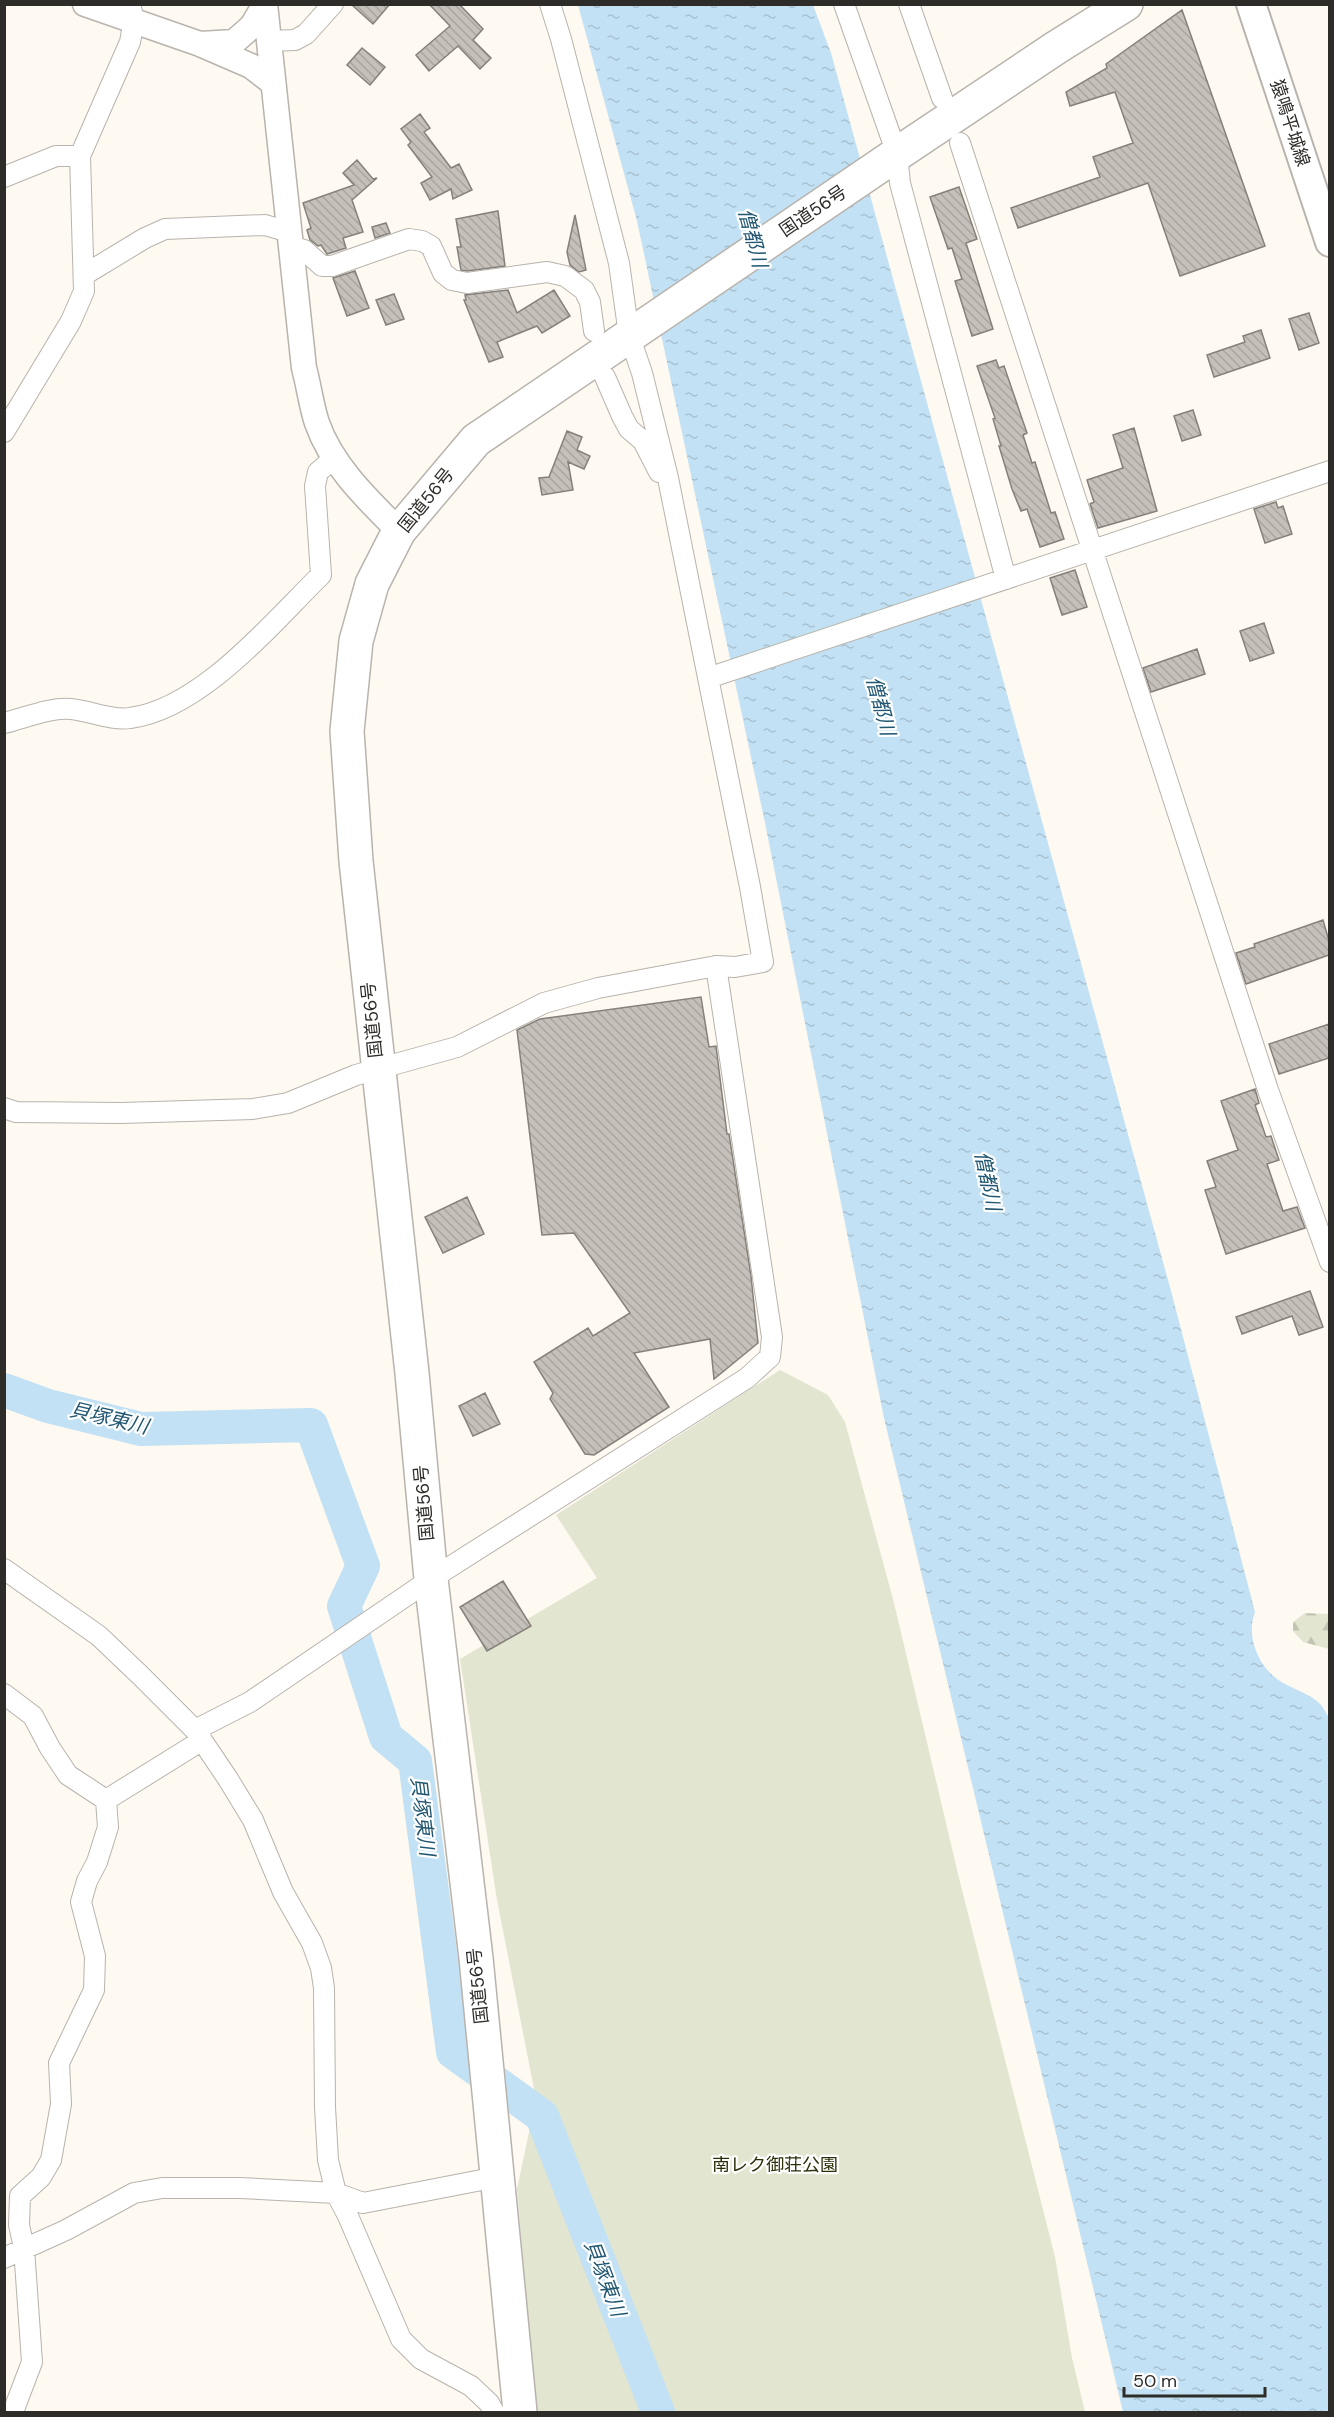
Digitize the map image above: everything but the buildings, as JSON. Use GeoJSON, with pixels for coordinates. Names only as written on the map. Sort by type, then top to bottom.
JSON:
{"type":"FeatureCollection","features":[{"type":"Feature","properties":{"kind":"highway","name":"国道56号"},"geometry":{"type":"LineString","coordinates":[[520,2412],[476,1958],[431,1579],[412,1372],[356,861],[347,731],[356,640],[372,584],[399,531],[476,440],[885,162],[1057,47],[1126,4]]}},
{"type":"Feature","properties":{"kind":"main road","name":"猿鳴平城線"},"geometry":{"type":"LineString","coordinates":[[1251,4],[1329,242]]}},
{"type":"Feature","properties":{"kind":"street"},"geometry":{"type":"LineString","coordinates":[[85,4],[132,12],[251,66],[273,83]]}},
{"type":"Feature","properties":{"kind":"street"},"geometry":{"type":"LineString","coordinates":[[200,44],[234,42],[252,26],[265,4]]}},
{"type":"Feature","properties":{"kind":"street"},"geometry":{"type":"LineString","coordinates":[[265,4],[304,368],[317,424],[334,458],[358,490],[399,531]]}},
{"type":"Feature","properties":{"kind":"street"},"geometry":{"type":"LineString","coordinates":[[269,41],[295,40],[306,34],[333,4]]}},
{"type":"Feature","properties":{"kind":"street"},"geometry":{"type":"LineString","coordinates":[[4,1108],[16,1112],[122,1113],[253,1109],[288,1103],[377,1068],[458,1047],[544,1003],[598,988],[716,966],[735,967],[763,962],[714,677],[632,333],[616,252],[550,4]]}},
{"type":"Feature","properties":{"kind":"street"},"geometry":{"type":"LineString","coordinates":[[844,4],[885,162],[900,183],[1000,581]]}},
{"type":"Feature","properties":{"kind":"street"},"geometry":{"type":"LineString","coordinates":[[909,4],[942,98]]}},
{"type":"Feature","properties":{"kind":"street"},"geometry":{"type":"LineString","coordinates":[[4,432],[70,321],[84,291],[80,197],[81,156],[130,42],[132,12]]}},
{"type":"Feature","properties":{"kind":"street"},"geometry":{"type":"LineString","coordinates":[[960,143],[1268,1090],[1329,1262]]}},
{"type":"Feature","properties":{"kind":"street"},"geometry":{"type":"LineString","coordinates":[[4,177],[56,156],[81,156]]}},
{"type":"Feature","properties":{"kind":"street"},"geometry":{"type":"LineString","coordinates":[[84,275],[145,238],[165,229],[265,225],[282,230],[322,266],[332,266],[409,239],[422,241],[431,246],[443,273],[452,280],[467,284],[547,272],[565,276],[584,290],[590,302],[594,331]]}},
{"type":"Feature","properties":{"kind":"street"},"geometry":{"type":"LineString","coordinates":[[605,377],[630,429],[643,441],[659,474],[668,478]]}},
{"type":"Feature","properties":{"kind":"street"},"geometry":{"type":"LineString","coordinates":[[4,723],[45,712],[70,709],[129,718],[161,709],[197,690],[228,666],[321,575],[315,486],[318,472],[334,458]]}},
{"type":"Feature","properties":{"kind":"street"},"geometry":{"type":"LineString","coordinates":[[714,677],[1093,552],[1329,471]]}},
{"type":"Feature","properties":{"kind":"street"},"geometry":{"type":"LineString","coordinates":[[106,1800],[198,1735],[431,1579],[747,1378],[770,1358],[772,1337],[716,966]]}},
{"type":"Feature","properties":{"kind":"street"},"geometry":{"type":"LineString","coordinates":[[4,1569],[99,1636],[198,1735],[253,1820],[283,1892],[312,1943],[321,1968],[324,1988],[328,2160],[336,2193],[401,2339],[421,2359],[471,2386],[489,2403],[494,2412]]}},
{"type":"Feature","properties":{"kind":"street"},"geometry":{"type":"LineString","coordinates":[[4,1694],[33,1716],[50,1748],[69,1775],[106,1800]]}},
{"type":"Feature","properties":{"kind":"street"},"geometry":{"type":"LineString","coordinates":[[14,2412],[32,2362],[24,2248],[20,2225],[20,2196],[41,2177],[51,2160],[61,2104],[59,2063],[94,1990],[95,1956],[81,1902],[108,1827],[106,1800]]}},
{"type":"Feature","properties":{"kind":"street"},"geometry":{"type":"LineString","coordinates":[[4,2258],[66,2230],[134,2193],[162,2188],[240,2188],[336,2193],[363,2203],[497,2177]]}},
{"type":"Feature","properties":{"kind":"green space","name":"南レク御荘公園"},"geometry":{"type":"Polygon","coordinates":[[[780,1370],[828,1395],[845,1422],[894,1603],[959,1878],[1055,2257],[1072,2358],[1085,2412],[536,2412],[517,2189],[536,2099],[497,1900],[460,1659],[597,1578],[556,1515],[780,1370]]]}},
{"type":"Feature","properties":{"kind":"green space"},"geometry":{"type":"Polygon","coordinates":[[[1305,1613],[1329,1614],[1329,1649],[1303,1642],[1293,1631],[1293,1622],[1305,1613]]]}},
{"type":"Feature","properties":{"kind":"water","name":"僧都川"},"geometry":{"type":"Polygon","coordinates":[[[578,5],[813,5],[831,53],[1171,1291],[1255,1612],[1252,1630],[1255,1648],[1270,1673],[1314,1699],[1329,1718],[1329,2412],[1123,2412],[884,1418],[765,823],[637,221],[578,5]]]}},
{"type":"Feature","properties":{"kind":"waterway","name":"貝塚東川"},"geometry":{"type":"LineString","coordinates":[[4,1390],[48,1406],[141,1429],[311,1425],[363,1566],[344,1606],[386,1737],[415,1761],[453,2052],[542,2116],[658,2412]]}}]}
